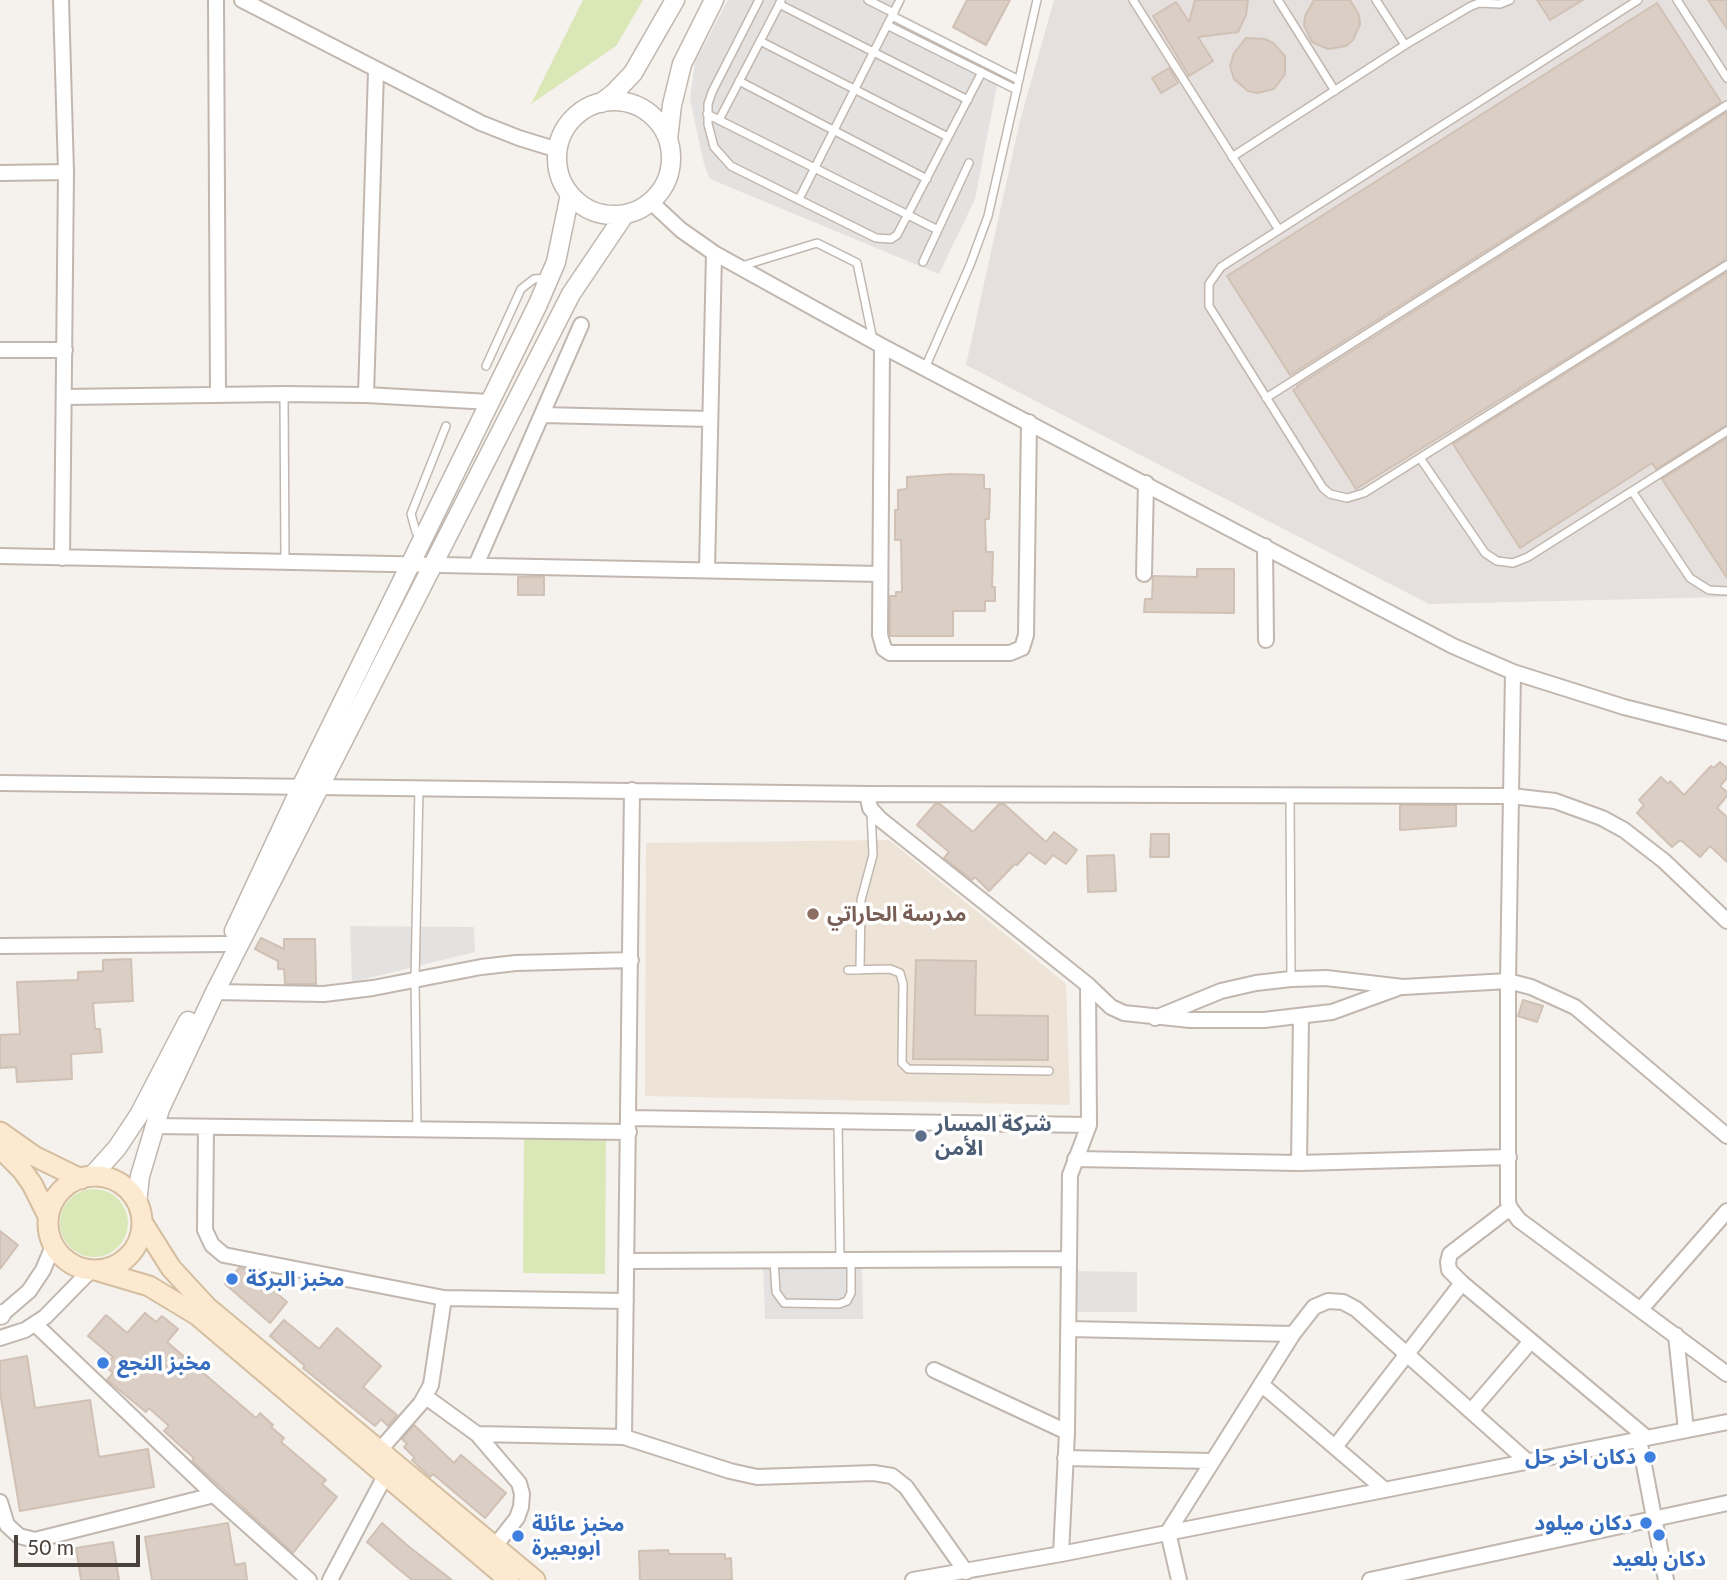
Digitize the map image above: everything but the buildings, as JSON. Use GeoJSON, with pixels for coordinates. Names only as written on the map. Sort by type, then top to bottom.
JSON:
{"type":"FeatureCollection","features":[{"type":"Feature","properties":{"kind":"main road"},"geometry":{"type":"LineString","coordinates":[[0,1132],[34,1156],[86,1178],[113,1180],[131,1194],[170,1268],[194,1295],[535,1580]]}},
{"type":"Feature","properties":{"kind":"main road"},"geometry":{"type":"LineString","coordinates":[[0,1148],[32,1184],[48,1216]]}},
{"type":"Feature","properties":{"kind":"main road"},"geometry":{"type":"LineString","coordinates":[[86,1178],[71,1183],[56,1197],[48,1216],[53,1246],[65,1260],[82,1269],[149,1286],[182,1304],[509,1580]]}},
{"type":"Feature","properties":{"kind":"main road"},"geometry":{"type":"LineString","coordinates":[[93,1270],[113,1267],[128,1256],[139,1241],[140,1213]]}},
{"type":"Feature","properties":{"kind":"street"},"geometry":{"type":"LineString","coordinates":[[61,0],[66,172],[62,558]]}},
{"type":"Feature","properties":{"kind":"street"},"geometry":{"type":"LineString","coordinates":[[216,0],[218,395]]}},
{"type":"Feature","properties":{"kind":"street"},"geometry":{"type":"LineString","coordinates":[[242,0],[376,71],[491,127],[558,150]]}},
{"type":"Feature","properties":{"kind":"street"},"geometry":{"type":"LineString","coordinates":[[601,103],[633,74],[675,0]]}},
{"type":"Feature","properties":{"kind":"street"},"geometry":{"type":"LineString","coordinates":[[668,139],[672,105],[682,64],[714,0]]}},
{"type":"Feature","properties":{"kind":"street"},"geometry":{"type":"LineString","coordinates":[[366,395],[376,71]]}},
{"type":"Feature","properties":{"kind":"street"},"geometry":{"type":"LineString","coordinates":[[617,101],[634,105],[649,113],[660,124],[668,139],[671,166],[667,180],[651,202],[634,212],[601,213],[589,209],[570,194],[559,174],[558,150],[565,129],[572,120],[590,107],[601,103],[617,101]]}},
{"type":"Feature","properties":{"kind":"street"},"geometry":{"type":"LineString","coordinates":[[0,173],[66,172]]}},
{"type":"Feature","properties":{"kind":"street"},"geometry":{"type":"LineString","coordinates":[[86,1178],[117,1148],[139,1115],[228,944],[301,787],[550,278],[562,239],[570,194]]}},
{"type":"Feature","properties":{"kind":"street"},"geometry":{"type":"LineString","coordinates":[[651,202],[681,230],[739,267],[925,369],[1453,646],[1513,672],[1624,707],[1727,733]]}},
{"type":"Feature","properties":{"kind":"street"},"geometry":{"type":"LineString","coordinates":[[140,1213],[140,1177],[154,1126],[170,1084],[570,294],[625,214]]}},
{"type":"Feature","properties":{"kind":"street"},"geometry":{"type":"LineString","coordinates":[[708,570],[714,253]]}},
{"type":"Feature","properties":{"kind":"street"},"geometry":{"type":"LineString","coordinates":[[476,565],[581,325]]}},
{"type":"Feature","properties":{"kind":"street"},"geometry":{"type":"LineString","coordinates":[[878,343],[880,642],[890,653],[1010,653],[1022,649],[1026,635],[1029,422]]}},
{"type":"Feature","properties":{"kind":"street"},"geometry":{"type":"LineString","coordinates":[[0,350],[65,350]]}},
{"type":"Feature","properties":{"kind":"street"},"geometry":{"type":"LineString","coordinates":[[64,397],[284,394],[366,395],[489,402]]}},
{"type":"Feature","properties":{"kind":"street"},"geometry":{"type":"LineString","coordinates":[[542,415],[710,419]]}},
{"type":"Feature","properties":{"kind":"street"},"geometry":{"type":"LineString","coordinates":[[1144,574],[1146,483]]}},
{"type":"Feature","properties":{"kind":"street"},"geometry":{"type":"LineString","coordinates":[[1265,546],[1266,640]]}},
{"type":"Feature","properties":{"kind":"street"},"geometry":{"type":"LineString","coordinates":[[0,556],[880,574]]}},
{"type":"Feature","properties":{"kind":"street"},"geometry":{"type":"LineString","coordinates":[[1513,672],[1508,1202],[1519,1220],[1727,1374]]}},
{"type":"Feature","properties":{"kind":"street"},"geometry":{"type":"LineString","coordinates":[[0,783],[632,790],[869,801],[1290,795],[1511,796],[1555,801],[1602,818],[1624,830],[1664,861],[1727,921]]}},
{"type":"Feature","properties":{"kind":"street"},"geometry":{"type":"LineString","coordinates":[[624,1437],[632,790]]}},
{"type":"Feature","properties":{"kind":"street"},"geometry":{"type":"LineString","coordinates":[[869,801],[880,819],[1117,1010],[1131,1015],[1227,1022],[1301,1017],[1332,1012],[1403,987]]}},
{"type":"Feature","properties":{"kind":"street"},"geometry":{"type":"LineString","coordinates":[[0,946],[228,944]]}},
{"type":"Feature","properties":{"kind":"street"},"geometry":{"type":"LineString","coordinates":[[215,992],[300,996],[504,964],[631,960]]}},
{"type":"Feature","properties":{"kind":"street"},"geometry":{"type":"LineString","coordinates":[[1155,1018],[1222,992],[1291,979],[1326,978],[1403,987],[1508,981],[1531,987],[1575,1007],[1725,1129]]}},
{"type":"Feature","properties":{"kind":"street"},"geometry":{"type":"LineString","coordinates":[[1061,1554],[1067,1432],[1070,1175],[1089,1125],[1088,985]]}},
{"type":"Feature","properties":{"kind":"street"},"geometry":{"type":"LineString","coordinates":[[1299,1163],[1301,1017]]}},
{"type":"Feature","properties":{"kind":"street"},"geometry":{"type":"LineString","coordinates":[[154,1126],[417,1129],[838,1121],[1089,1125]]}},
{"type":"Feature","properties":{"kind":"street"},"geometry":{"type":"LineString","coordinates":[[206,1127],[205,1230],[212,1245],[224,1255],[444,1298],[626,1301]]}},
{"type":"Feature","properties":{"kind":"street"},"geometry":{"type":"LineString","coordinates":[[1074,1159],[1299,1163],[1509,1157]]}},
{"type":"Feature","properties":{"kind":"street"},"geometry":{"type":"LineString","coordinates":[[1510,1208],[1450,1254],[1447,1262],[1449,1270],[1643,1438],[1666,1580]]}},
{"type":"Feature","properties":{"kind":"street"},"geometry":{"type":"LineString","coordinates":[[1641,1309],[1727,1211]]}},
{"type":"Feature","properties":{"kind":"street"},"geometry":{"type":"LineString","coordinates":[[0,1315],[20,1301],[36,1281],[53,1246]]}},
{"type":"Feature","properties":{"kind":"street"},"geometry":{"type":"LineString","coordinates":[[627,1261],[1069,1259]]}},
{"type":"Feature","properties":{"kind":"street"},"geometry":{"type":"LineString","coordinates":[[0,1338],[35,1324],[54,1310],[93,1270]]}},
{"type":"Feature","properties":{"kind":"street"},"geometry":{"type":"LineString","coordinates":[[1335,1447],[1462,1283]]}},
{"type":"Feature","properties":{"kind":"street"},"geometry":{"type":"LineString","coordinates":[[379,1451],[426,1396],[434,1372],[444,1298]]}},
{"type":"Feature","properties":{"kind":"street"},"geometry":{"type":"LineString","coordinates":[[1179,1580],[1168,1532],[1293,1334],[1314,1307],[1328,1301],[1343,1302],[1356,1309],[1528,1462]]}},
{"type":"Feature","properties":{"kind":"street"},"geometry":{"type":"LineString","coordinates":[[35,1324],[214,1495],[309,1580]]}},
{"type":"Feature","properties":{"kind":"street"},"geometry":{"type":"LineString","coordinates":[[1069,1329],[1293,1334]]}},
{"type":"Feature","properties":{"kind":"street"},"geometry":{"type":"LineString","coordinates":[[1675,1335],[1686,1430]]}},
{"type":"Feature","properties":{"kind":"street"},"geometry":{"type":"LineString","coordinates":[[1471,1411],[1531,1341]]}},
{"type":"Feature","properties":{"kind":"street"},"geometry":{"type":"LineString","coordinates":[[934,1370],[1067,1432]]}},
{"type":"Feature","properties":{"kind":"street"},"geometry":{"type":"LineString","coordinates":[[1261,1384],[1385,1490]]}},
{"type":"Feature","properties":{"kind":"street"},"geometry":{"type":"LineString","coordinates":[[426,1396],[477,1433],[519,1483],[521,1507],[495,1546]]}},
{"type":"Feature","properties":{"kind":"street"},"geometry":{"type":"LineString","coordinates":[[913,1580],[1061,1554],[1727,1422]]}},
{"type":"Feature","properties":{"kind":"street"},"geometry":{"type":"LineString","coordinates":[[477,1433],[624,1437],[757,1478],[874,1474],[892,1476],[906,1487],[966,1572]]}},
{"type":"Feature","properties":{"kind":"street"},"geometry":{"type":"LineString","coordinates":[[1065,1458],[1211,1461]]}},
{"type":"Feature","properties":{"kind":"street"},"geometry":{"type":"LineString","coordinates":[[330,1580],[385,1476]]}},
{"type":"Feature","properties":{"kind":"street"},"geometry":{"type":"LineString","coordinates":[[0,1502],[7,1525],[19,1536],[35,1540],[214,1495]]}},
{"type":"Feature","properties":{"kind":"street"},"geometry":{"type":"LineString","coordinates":[[1370,1580],[1727,1503]]}},
{"type":"Feature","properties":{"kind":"lane"},"geometry":{"type":"LineString","coordinates":[[760,0],[712,92],[707,114],[714,148],[723,161],[883,241],[897,235],[982,72]]}},
{"type":"Feature","properties":{"kind":"lane"},"geometry":{"type":"LineString","coordinates":[[868,0],[1019,80]]}},
{"type":"Feature","properties":{"kind":"lane"},"geometry":{"type":"LineString","coordinates":[[799,199],[900,0]]}},
{"type":"Feature","properties":{"kind":"lane"},"geometry":{"type":"LineString","coordinates":[[925,369],[980,241],[994,191],[1037,0]]}},
{"type":"Feature","properties":{"kind":"lane"},"geometry":{"type":"LineString","coordinates":[[1133,0],[1279,230]]}},
{"type":"Feature","properties":{"kind":"lane"},"geometry":{"type":"LineString","coordinates":[[1278,0],[1335,91]]}},
{"type":"Feature","properties":{"kind":"lane"},"geometry":{"type":"LineString","coordinates":[[1376,0],[1405,45]]}},
{"type":"Feature","properties":{"kind":"lane"},"geometry":{"type":"LineString","coordinates":[[1232,157],[1405,45],[1479,1],[1494,5],[1510,0]]}},
{"type":"Feature","properties":{"kind":"lane"},"geometry":{"type":"LineString","coordinates":[[1638,0],[1221,267],[1212,277],[1207,291],[1212,312],[1323,488],[1338,497],[1356,497],[1727,265]]}},
{"type":"Feature","properties":{"kind":"lane"},"geometry":{"type":"LineString","coordinates":[[1677,0],[1727,78]]}},
{"type":"Feature","properties":{"kind":"lane"},"geometry":{"type":"LineString","coordinates":[[719,120],[780,2],[968,100]]}},
{"type":"Feature","properties":{"kind":"lane"},"geometry":{"type":"LineString","coordinates":[[887,25],[1017,90]]}},
{"type":"Feature","properties":{"kind":"lane"},"geometry":{"type":"LineString","coordinates":[[760,41],[948,137]]}},
{"type":"Feature","properties":{"kind":"lane"},"geometry":{"type":"LineString","coordinates":[[739,81],[927,179]]}},
{"type":"Feature","properties":{"kind":"lane"},"geometry":{"type":"LineString","coordinates":[[1266,398],[1727,105]]}},
{"type":"Feature","properties":{"kind":"lane"},"geometry":{"type":"LineString","coordinates":[[707,114],[938,230]]}},
{"type":"Feature","properties":{"kind":"lane"},"geometry":{"type":"LineString","coordinates":[[923,262],[969,163]]}},
{"type":"Feature","properties":{"kind":"lane"},"geometry":{"type":"LineString","coordinates":[[739,267],[817,243],[857,263],[878,343]]}},
{"type":"Feature","properties":{"kind":"lane"},"geometry":{"type":"LineString","coordinates":[[486,366],[521,289],[534,279],[550,278]]}},
{"type":"Feature","properties":{"kind":"lane"},"geometry":{"type":"LineString","coordinates":[[284,394],[285,562]]}},
{"type":"Feature","properties":{"kind":"lane"},"geometry":{"type":"LineString","coordinates":[[423,538],[416,532],[411,514],[446,426]]}},
{"type":"Feature","properties":{"kind":"lane"},"geometry":{"type":"LineString","coordinates":[[1420,458],[1485,553],[1504,563],[1521,561],[1528,557],[1727,431]]}},
{"type":"Feature","properties":{"kind":"lane"},"geometry":{"type":"LineString","coordinates":[[1632,491],[1690,578],[1709,590],[1727,591]]}},
{"type":"Feature","properties":{"kind":"lane"},"geometry":{"type":"LineString","coordinates":[[417,1129],[415,980],[419,788]]}},
{"type":"Feature","properties":{"kind":"lane"},"geometry":{"type":"LineString","coordinates":[[1290,795],[1291,979]]}},
{"type":"Feature","properties":{"kind":"lane"},"geometry":{"type":"LineString","coordinates":[[860,970],[861,900],[873,855],[869,801]]}},
{"type":"Feature","properties":{"kind":"lane"},"geometry":{"type":"LineString","coordinates":[[848,970],[895,970],[903,978],[902,1063],[908,1069],[1049,1071]]}},
{"type":"Feature","properties":{"kind":"lane"},"geometry":{"type":"LineString","coordinates":[[774,1260],[778,1297],[788,1304],[839,1304],[847,1301],[851,1293],[845,1260],[838,1121]]}},
{"type":"Feature","properties":{"kind":"shaded area"},"geometry":{"type":"Polygon","coordinates":[[[728,0],[905,0],[899,13],[1001,65],[975,199],[939,274],[710,179],[704,164],[690,99],[695,62],[728,0]]]}},
{"type":"Feature","properties":{"kind":"shaded area"},"geometry":{"type":"Polygon","coordinates":[[[1054,0],[1727,0],[1727,597],[1429,604],[966,365],[1020,121],[1054,0]]]}},
{"type":"Feature","properties":{"kind":"shaded area","name":"مدرسة الحاراتي"},"geometry":{"type":"Polygon","coordinates":[[[889,840],[1066,984],[1070,1105],[645,1096],[646,843],[889,840]]]}},
{"type":"Feature","properties":{"kind":"shaded area"},"geometry":{"type":"Polygon","coordinates":[[[350,926],[474,927],[475,952],[352,982],[350,926]]]}},
{"type":"Feature","properties":{"kind":"shaded area"},"geometry":{"type":"Polygon","coordinates":[[[763,1264],[862,1265],[863,1319],[765,1319],[763,1264]]]}},
{"type":"Feature","properties":{"kind":"shaded area"},"geometry":{"type":"Polygon","coordinates":[[[1076,1271],[1137,1272],[1137,1312],[1077,1312],[1076,1271]]]}},
{"type":"Feature","properties":{"kind":"green space"},"geometry":{"type":"Polygon","coordinates":[[[583,0],[643,0],[616,46],[531,104],[583,0]]]}},
{"type":"Feature","properties":{"kind":"green space"},"geometry":{"type":"Polygon","coordinates":[[[524,1137],[606,1137],[605,1274],[523,1273],[524,1137]]]}},
{"type":"Feature","properties":{"kind":"green space"},"geometry":{"type":"Polygon","coordinates":[[[101,1189],[122,1204],[128,1216],[126,1236],[118,1247],[101,1257],[87,1257],[70,1247],[62,1236],[60,1216],[70,1199],[81,1191],[101,1189]]]}},
{"type":"Feature","properties":{"kind":"place","name":"مدرسة الحاراتي"},"geometry":{"type":"Point","coordinates":[813,914]}},
{"type":"Feature","properties":{"kind":"place","name":"شركة المسار الأمن"},"geometry":{"type":"Point","coordinates":[921,1136]}},
{"type":"Feature","properties":{"kind":"place","name":"مخبز البركة"},"geometry":{"type":"Point","coordinates":[232,1279]}},
{"type":"Feature","properties":{"kind":"place","name":"مخبز النجع"},"geometry":{"type":"Point","coordinates":[103,1363]}},
{"type":"Feature","properties":{"kind":"place","name":"دكان اخر حل"},"geometry":{"type":"Point","coordinates":[1650,1457]}},
{"type":"Feature","properties":{"kind":"place","name":"دكان ميلود"},"geometry":{"type":"Point","coordinates":[1646,1523]}},
{"type":"Feature","properties":{"kind":"place","name":"دكان بلعيد"},"geometry":{"type":"Point","coordinates":[1659,1535]}},
{"type":"Feature","properties":{"kind":"place","name":"مخبز عائلة ابوبعيرة"},"geometry":{"type":"Point","coordinates":[518,1536]}}]}
